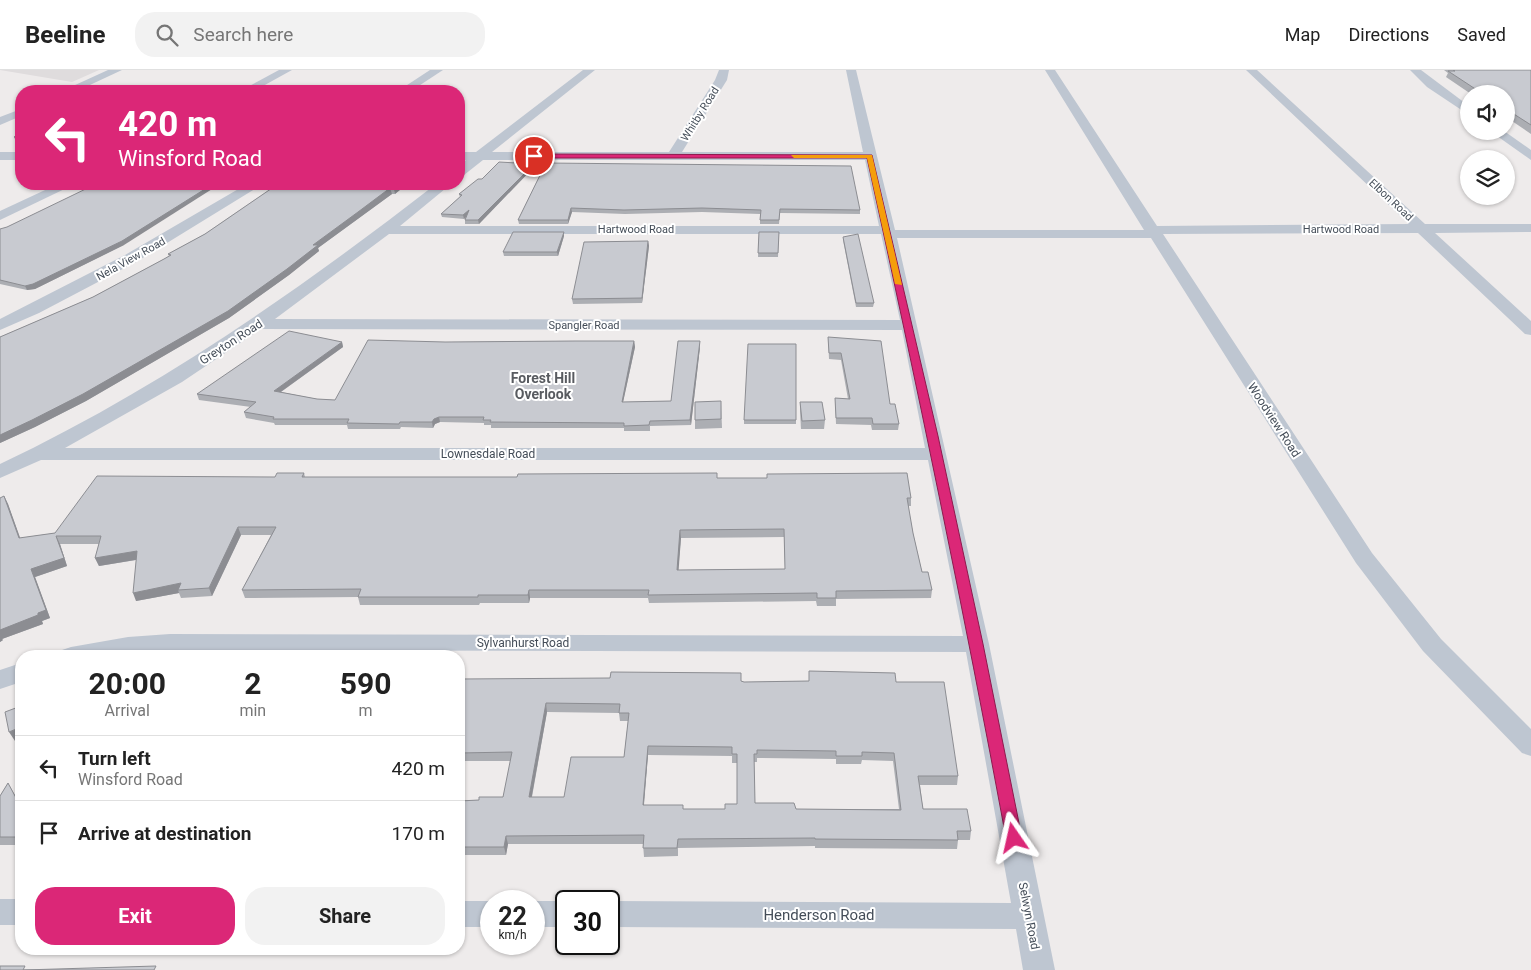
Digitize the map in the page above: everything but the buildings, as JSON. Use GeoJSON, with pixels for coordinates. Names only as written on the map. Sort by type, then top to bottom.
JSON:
{"type":"FeatureCollection","features":[{"type":"Feature","properties":{"kind":"street"},"geometry":{"type":"LineString","coordinates":[[82,85],[117,70]]}},
{"type":"Feature","properties":{"kind":"street"},"geometry":{"type":"LineString","coordinates":[[258,85],[287,70]]}},
{"type":"Feature","properties":{"kind":"street"},"geometry":{"type":"LineString","coordinates":[[414,85],[438,70]]}},
{"type":"Feature","properties":{"kind":"street"},"geometry":{"type":"LineString","coordinates":[[465,167],[590,70]]}},
{"type":"Feature","properties":{"kind":"street","name":"Whitby Road"},"geometry":{"type":"LineString","coordinates":[[673,156],[721,80],[724,70]]}},
{"type":"Feature","properties":{"kind":"street","name":"Selwyn Road"},"geometry":{"type":"LineString","coordinates":[[851,70],[909,325],[977,644],[1039,970]]}},
{"type":"Feature","properties":{"kind":"street","name":"Woodview Road"},"geometry":{"type":"LineString","coordinates":[[1050,70],[1364,558],[1432,645],[1531,746]]}},
{"type":"Feature","properties":{"kind":"street","name":"Elbon Road"},"geometry":{"type":"LineString","coordinates":[[1250,70],[1531,330]]}},
{"type":"Feature","properties":{"kind":"street"},"geometry":{"type":"LineString","coordinates":[[1415,70],[1431,85],[1460,106]]}},
{"type":"Feature","properties":{"kind":"street"},"geometry":{"type":"LineString","coordinates":[[0,121],[15,115]]}},
{"type":"Feature","properties":{"kind":"street"},"geometry":{"type":"LineString","coordinates":[[1509,140],[1531,156]]}},
{"type":"Feature","properties":{"kind":"street"},"geometry":{"type":"LineString","coordinates":[[0,156],[15,156]]}},
{"type":"Feature","properties":{"kind":"street"},"geometry":{"type":"LineString","coordinates":[[465,156],[870,156]]}},
{"type":"Feature","properties":{"kind":"street"},"geometry":{"type":"LineString","coordinates":[[0,216],[55,190]]}},
{"type":"Feature","properties":{"kind":"street","name":"Nela View Road"},"geometry":{"type":"LineString","coordinates":[[0,324],[58,298],[143,253],[246,190]]}},
{"type":"Feature","properties":{"kind":"street","name":"Greyton Road"},"geometry":{"type":"LineString","coordinates":[[0,472],[40,454],[179,375],[260,324],[436,190]]}},
{"type":"Feature","properties":{"kind":"street","name":"Hartwood Road"},"geometry":{"type":"LineString","coordinates":[[386,230],[1153,232],[1531,228]]}},
{"type":"Feature","properties":{"kind":"street","name":"Spangler Road"},"geometry":{"type":"LineString","coordinates":[[260,324],[909,325]]}},
{"type":"Feature","properties":{"kind":"street","name":"Lownesdale Road"},"geometry":{"type":"LineString","coordinates":[[40,454],[937,454]]}},
{"type":"Feature","properties":{"kind":"street","name":"Sylvanhurst Road"},"geometry":{"type":"LineString","coordinates":[[102,650],[128,645],[187,642],[977,644]]}},
{"type":"Feature","properties":{"kind":"street"},"geometry":{"type":"LineString","coordinates":[[0,680],[15,674]]}},
{"type":"Feature","properties":{"kind":"street"},"geometry":{"type":"LineString","coordinates":[[0,912],[15,912]]}},
{"type":"Feature","properties":{"kind":"street"},"geometry":{"type":"LineString","coordinates":[[465,914],[480,914]]}},
{"type":"Feature","properties":{"kind":"street","name":"Henderson Road"},"geometry":{"type":"LineString","coordinates":[[620,914],[1029,916]]}},
{"type":"Feature","properties":{"kind":"shaded area"},"geometry":{"type":"Polygon","coordinates":[[[0,70],[99,70],[72,82],[0,70]]]}},
{"type":"Feature","properties":{"kind":"slow traffic"},"geometry":{"type":"LineString","coordinates":[[794,156],[870,156],[899,284]]}},
{"type":"Feature","properties":{"kind":"district","name":"Forest Hill Overlook"},"geometry":{"type":"Point","coordinates":[543,386]}},
{"type":"Feature","properties":{"kind":"route"},"geometry":{"type":"LineString","coordinates":[[534,156],[870,156],[909,325],[977,644],[1014,838]]}}]}
